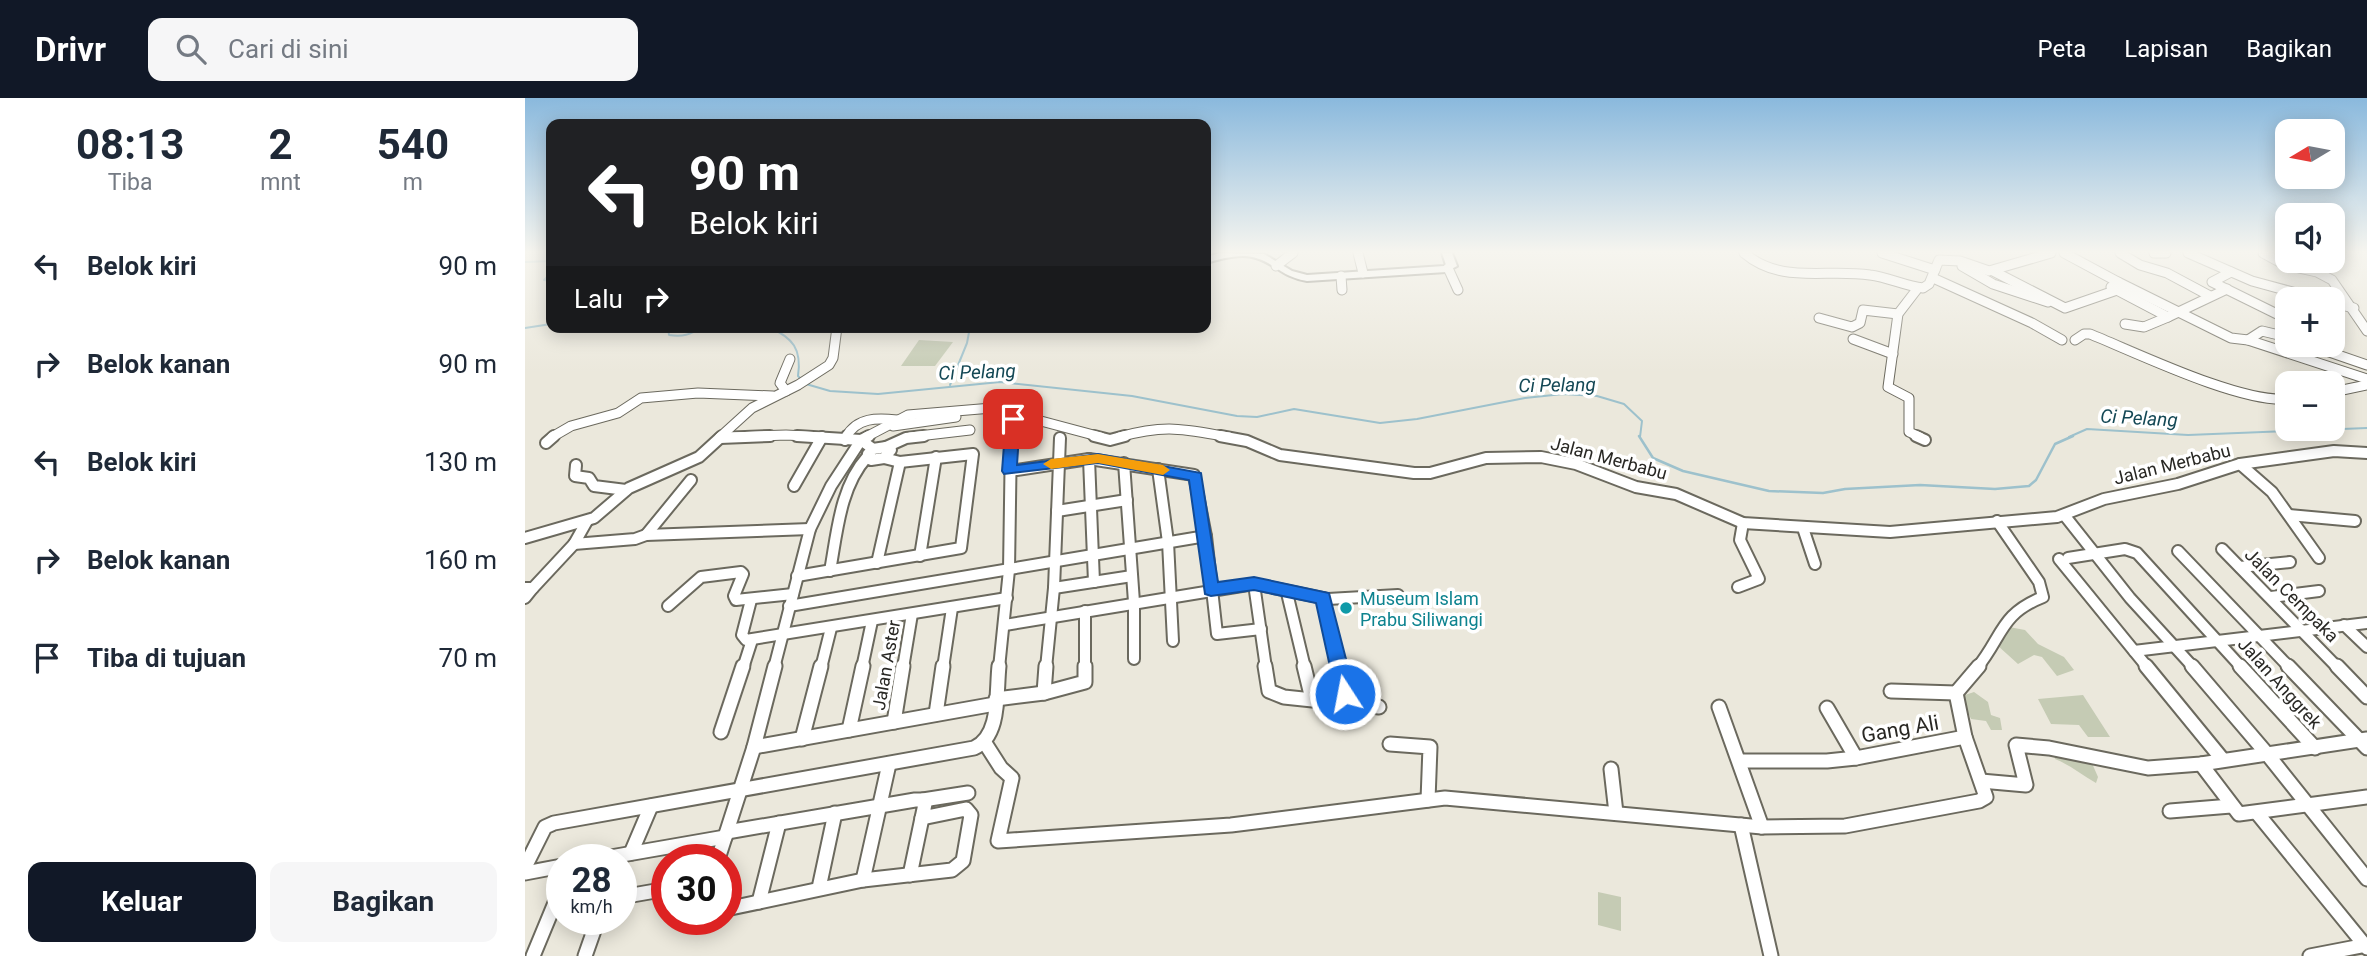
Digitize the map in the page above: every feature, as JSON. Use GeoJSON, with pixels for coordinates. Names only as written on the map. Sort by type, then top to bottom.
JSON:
{"type":"FeatureCollection","features":[{"type":"Feature","properties":{"kind":"street"},"geometry":{"type":"LineString","coordinates":[[1916,293],[1902,306],[1898,314],[1888,388],[1909,398],[1908,430],[1925,440]]}},
{"type":"Feature","properties":{"kind":"street"},"geometry":{"type":"LineString","coordinates":[[1971,293],[2062,340]]}},
{"type":"Feature","properties":{"kind":"street"},"geometry":{"type":"LineString","coordinates":[[1998,307],[2003,304],[2006,293]]}},
{"type":"Feature","properties":{"kind":"street"},"geometry":{"type":"LineString","coordinates":[[2018,293],[2048,302]]}},
{"type":"Feature","properties":{"kind":"street"},"geometry":{"type":"LineString","coordinates":[[2036,293],[2065,308],[2085,300],[2094,301],[2106,293]]}},
{"type":"Feature","properties":{"kind":"street"},"geometry":{"type":"LineString","coordinates":[[2129,293],[2168,317]]}},
{"type":"Feature","properties":{"kind":"street"},"geometry":{"type":"LineString","coordinates":[[2133,293],[2231,338],[2248,340],[2367,382]]}},
{"type":"Feature","properties":{"kind":"street"},"geometry":{"type":"LineString","coordinates":[[2204,293],[2210,296]]}},
{"type":"Feature","properties":{"kind":"street"},"geometry":{"type":"LineString","coordinates":[[2126,324],[2144,327],[2180,313],[2217,293]]}},
{"type":"Feature","properties":{"kind":"street"},"geometry":{"type":"LineString","coordinates":[[2235,293],[2275,312]]}},
{"type":"Feature","properties":{"kind":"street"},"geometry":{"type":"LineString","coordinates":[[2343,293],[2367,331]]}},
{"type":"Feature","properties":{"kind":"street"},"geometry":{"type":"LineString","coordinates":[[2345,306],[2354,308]]}},
{"type":"Feature","properties":{"kind":"street"},"geometry":{"type":"LineString","coordinates":[[1819,318],[1852,327],[1860,323],[1863,310],[1898,314]]}},
{"type":"Feature","properties":{"kind":"street"},"geometry":{"type":"LineString","coordinates":[[2248,340],[2262,331],[2275,334]]}},
{"type":"Feature","properties":{"kind":"street"},"geometry":{"type":"LineString","coordinates":[[525,538],[587,522],[604,512],[626,490],[690,462],[745,413],[798,385],[832,363],[836,333]]}},
{"type":"Feature","properties":{"kind":"street"},"geometry":{"type":"LineString","coordinates":[[2075,340],[2084,334],[2090,334],[2173,368],[2250,395],[2275,400]]}},
{"type":"Feature","properties":{"kind":"street"},"geometry":{"type":"LineString","coordinates":[[1853,340],[1893,354]]}},
{"type":"Feature","properties":{"kind":"street"},"geometry":{"type":"LineString","coordinates":[[2344,357],[2367,365]]}},
{"type":"Feature","properties":{"kind":"street"},"geometry":{"type":"LineString","coordinates":[[786,391],[781,383],[790,359]]}},
{"type":"Feature","properties":{"kind":"street"},"geometry":{"type":"LineString","coordinates":[[2345,388],[2367,382]]}},
{"type":"Feature","properties":{"kind":"street"},"geometry":{"type":"LineString","coordinates":[[546,443],[568,426],[620,412],[632,401],[641,398],[710,393],[775,397]]}},
{"type":"Feature","properties":{"kind":"street","name":"Jalan Merbabu"},"geometry":{"type":"LineString","coordinates":[[720,438],[776,435],[861,440],[912,414],[984,408],[1110,440],[1153,428],[1179,428],[1247,441],[1280,455],[1414,473],[1430,473],[1486,458],[1541,457],[1576,464],[1636,487],[1676,494],[1743,523],[1890,532],[2066,516],[2104,499],[2178,484],[2215,470],[2241,464],[2334,451],[2367,453]]}},
{"type":"Feature","properties":{"kind":"street"},"geometry":{"type":"LineString","coordinates":[[525,870],[548,825],[889,764],[974,748],[985,743],[992,732],[1005,625],[1009,569],[1010,471],[1012,442],[1020,432],[1018,417],[967,416],[884,427]]}},
{"type":"Feature","properties":{"kind":"street"},"geometry":{"type":"LineString","coordinates":[[845,440],[854,426],[870,418],[897,420]]}},
{"type":"Feature","properties":{"kind":"street"},"geometry":{"type":"LineString","coordinates":[[723,844],[754,747],[810,529],[831,485],[861,440],[870,453],[871,460],[906,438],[970,430]]}},
{"type":"Feature","properties":{"kind":"street"},"geometry":{"type":"LineString","coordinates":[[794,486],[822,437]]}},
{"type":"Feature","properties":{"kind":"street"},"geometry":{"type":"LineString","coordinates":[[1044,693],[1049,616],[1054,588],[1060,438]]}},
{"type":"Feature","properties":{"kind":"street"},"geometry":{"type":"LineString","coordinates":[[797,576],[958,550],[962,547],[975,457],[970,453],[900,462],[885,452]]}},
{"type":"Feature","properties":{"kind":"street"},"geometry":{"type":"LineString","coordinates":[[829,571],[847,492],[856,467],[870,453]]}},
{"type":"Feature","properties":{"kind":"street"},"geometry":{"type":"LineString","coordinates":[[920,556],[936,457]]}},
{"type":"Feature","properties":{"kind":"street"},"geometry":{"type":"LineString","coordinates":[[1010,471],[1089,458],[1196,477],[1217,634],[1261,629]]}},
{"type":"Feature","properties":{"kind":"street"},"geometry":{"type":"LineString","coordinates":[[1089,458],[1094,582]]}},
{"type":"Feature","properties":{"kind":"street"},"geometry":{"type":"LineString","coordinates":[[877,563],[900,462]]}},
{"type":"Feature","properties":{"kind":"street"},"geometry":{"type":"LineString","coordinates":[[1124,463],[1132,576],[1134,659]]}},
{"type":"Feature","properties":{"kind":"street"},"geometry":{"type":"LineString","coordinates":[[2241,464],[2272,492],[2319,558]]}},
{"type":"Feature","properties":{"kind":"street"},"geometry":{"type":"LineString","coordinates":[[576,465],[575,476],[589,478],[594,486],[626,490]]}},
{"type":"Feature","properties":{"kind":"street"},"geometry":{"type":"LineString","coordinates":[[1158,469],[1168,542],[1173,640]]}},
{"type":"Feature","properties":{"kind":"street"},"geometry":{"type":"LineString","coordinates":[[646,535],[691,480]]}},
{"type":"Feature","properties":{"kind":"street"},"geometry":{"type":"LineString","coordinates":[[1057,511],[1128,500]]}},
{"type":"Feature","properties":{"kind":"street"},"geometry":{"type":"LineString","coordinates":[[2289,515],[2355,521]]}},
{"type":"Feature","properties":{"kind":"street"},"geometry":{"type":"LineString","coordinates":[[2066,516],[2130,598],[2175,646],[2268,755],[2367,879]]}},
{"type":"Feature","properties":{"kind":"street"},"geometry":{"type":"LineString","coordinates":[[985,743],[1001,768],[1012,778],[998,841],[1231,825],[1428,800],[1475,800],[1762,827],[1845,826],[1979,801],[1986,797],[1965,737],[1957,693],[1981,663],[2007,620],[2023,605],[2043,597],[2039,582],[1997,521]]}},
{"type":"Feature","properties":{"kind":"street"},"geometry":{"type":"LineString","coordinates":[[525,598],[529,588],[574,544],[587,522]]}},
{"type":"Feature","properties":{"kind":"street"},"geometry":{"type":"LineString","coordinates":[[1738,587],[1759,579],[1740,540],[1743,523]]}},
{"type":"Feature","properties":{"kind":"street"},"geometry":{"type":"LineString","coordinates":[[1803,528],[1815,564]]}},
{"type":"Feature","properties":{"kind":"street"},"geometry":{"type":"LineString","coordinates":[[574,544],[635,539],[646,535],[810,529]]}},
{"type":"Feature","properties":{"kind":"street"},"geometry":{"type":"LineString","coordinates":[[668,606],[701,577],[741,572],[743,574],[734,599],[791,600],[1055,562],[1206,536]]}},
{"type":"Feature","properties":{"kind":"street","name":"Jalan Anggrek"},"geometry":{"type":"LineString","coordinates":[[2133,651],[2063,558],[2125,549],[2137,553],[2315,748]]}},
{"type":"Feature","properties":{"kind":"street","name":"Jalan Cempaka"},"geometry":{"type":"LineString","coordinates":[[2221,549],[2367,697]]}},
{"type":"Feature","properties":{"kind":"street"},"geometry":{"type":"LineString","coordinates":[[2178,551],[2365,743]]}},
{"type":"Feature","properties":{"kind":"street"},"geometry":{"type":"LineString","coordinates":[[2240,567],[2290,562]]}},
{"type":"Feature","properties":{"kind":"street"},"geometry":{"type":"LineString","coordinates":[[1054,588],[1132,576]]}},
{"type":"Feature","properties":{"kind":"street"},"geometry":{"type":"LineString","coordinates":[[1254,583],[1269,691],[1284,697],[1379,707]]}},
{"type":"Feature","properties":{"kind":"street"},"geometry":{"type":"LineString","coordinates":[[1005,625],[1254,583],[1268,585],[1287,593],[1323,598],[1355,600],[1398,596]]}},
{"type":"Feature","properties":{"kind":"street"},"geometry":{"type":"LineString","coordinates":[[2271,597],[2319,591]]}},
{"type":"Feature","properties":{"kind":"street"},"geometry":{"type":"LineString","coordinates":[[1287,593],[1311,699]]}},
{"type":"Feature","properties":{"kind":"street"},"geometry":{"type":"LineString","coordinates":[[751,600],[742,637],[752,640],[1007,598]]}},
{"type":"Feature","properties":{"kind":"street"},"geometry":{"type":"LineString","coordinates":[[1323,598],[1347,704]]}},
{"type":"Feature","properties":{"kind":"street"},"geometry":{"type":"LineString","coordinates":[[936,714],[952,608]]}},
{"type":"Feature","properties":{"kind":"street"},"geometry":{"type":"LineString","coordinates":[[754,747],[1081,685],[1085,681],[1085,611]]}},
{"type":"Feature","properties":{"kind":"street","name":"Jalan Aster"},"geometry":{"type":"LineString","coordinates":[[894,722],[912,614]]}},
{"type":"Feature","properties":{"kind":"street"},"geometry":{"type":"LineString","coordinates":[[849,730],[872,621]]}},
{"type":"Feature","properties":{"kind":"street"},"geometry":{"type":"LineString","coordinates":[[2133,651],[2367,623]]}},
{"type":"Feature","properties":{"kind":"street"},"geometry":{"type":"LineString","coordinates":[[2344,625],[2367,647]]}},
{"type":"Feature","properties":{"kind":"street"},"geometry":{"type":"LineString","coordinates":[[803,739],[831,628]]}},
{"type":"Feature","properties":{"kind":"street"},"geometry":{"type":"LineString","coordinates":[[722,732],[752,640]]}},
{"type":"Feature","properties":{"kind":"street"},"geometry":{"type":"LineString","coordinates":[[2133,651],[2223,760]]}},
{"type":"Feature","properties":{"kind":"street"},"geometry":{"type":"LineString","coordinates":[[1891,691],[1957,693]]}},
{"type":"Feature","properties":{"kind":"street"},"geometry":{"type":"LineString","coordinates":[[1719,706],[1762,827]]}},
{"type":"Feature","properties":{"kind":"street","name":"Gang Ali"},"geometry":{"type":"LineString","coordinates":[[1827,708],[1856,758],[1965,737]]}},
{"type":"Feature","properties":{"kind":"street"},"geometry":{"type":"LineString","coordinates":[[1981,781],[2026,785],[2016,745],[2049,748],[2142,768],[2201,764],[2365,743]]}},
{"type":"Feature","properties":{"kind":"street"},"geometry":{"type":"LineString","coordinates":[[1390,744],[1430,747],[1428,800]]}},
{"type":"Feature","properties":{"kind":"street"},"geometry":{"type":"LineString","coordinates":[[1740,761],[1832,762],[1856,758]]}},
{"type":"Feature","properties":{"kind":"street"},"geometry":{"type":"LineString","coordinates":[[863,880],[889,764]]}},
{"type":"Feature","properties":{"kind":"street"},"geometry":{"type":"LineString","coordinates":[[2201,764],[2239,814],[2364,802]]}},
{"type":"Feature","properties":{"kind":"street"},"geometry":{"type":"LineString","coordinates":[[1611,769],[1616,813]]}},
{"type":"Feature","properties":{"kind":"street"},"geometry":{"type":"LineString","coordinates":[[637,852],[835,813],[968,793]]}},
{"type":"Feature","properties":{"kind":"street"},"geometry":{"type":"LineString","coordinates":[[910,875],[925,804],[923,800]]}},
{"type":"Feature","properties":{"kind":"street"},"geometry":{"type":"LineString","coordinates":[[635,844],[651,806]]}},
{"type":"Feature","properties":{"kind":"street"},"geometry":{"type":"LineString","coordinates":[[2170,811],[2231,806]]}},
{"type":"Feature","properties":{"kind":"street"},"geometry":{"type":"LineString","coordinates":[[742,906],[863,880],[952,870],[963,861],[970,824],[969,810],[922,818]]}},
{"type":"Feature","properties":{"kind":"street"},"geometry":{"type":"LineString","coordinates":[[819,888],[835,813]]}},
{"type":"Feature","properties":{"kind":"street"},"geometry":{"type":"LineString","coordinates":[[2257,813],[2366,946],[2310,956]]}},
{"type":"Feature","properties":{"kind":"street"},"geometry":{"type":"LineString","coordinates":[[759,902],[779,823]]}},
{"type":"Feature","properties":{"kind":"street"},"geometry":{"type":"LineString","coordinates":[[1741,825],[1771,956]]}},
{"type":"Feature","properties":{"kind":"street"},"geometry":{"type":"LineString","coordinates":[[525,870],[546,868]]}},
{"type":"Feature","properties":{"kind":"street"},"geometry":{"type":"LineString","coordinates":[[533,956],[546,930]]}},
{"type":"Feature","properties":{"kind":"street"},"geometry":{"type":"LineString","coordinates":[[585,956],[592,935]]}},
{"type":"Feature","properties":{"kind":"green space"},"geometry":{"type":"Polygon","coordinates":[[[919,340],[953,342],[935,366],[901,366],[919,340]]]}},
{"type":"Feature","properties":{"kind":"green space"},"geometry":{"type":"Polygon","coordinates":[[[2009,627],[2025,630],[2038,644],[2064,657],[2074,670],[2057,676],[2042,657],[2034,655],[2018,664],[1997,645],[2009,627]]]}},
{"type":"Feature","properties":{"kind":"green space"},"geometry":{"type":"Polygon","coordinates":[[[1974,692],[1988,702],[1991,715],[2000,718],[2002,730],[1991,730],[1986,721],[1971,719],[1964,703],[1965,695],[1974,692]]]}},
{"type":"Feature","properties":{"kind":"green space"},"geometry":{"type":"Polygon","coordinates":[[[2083,695],[2110,737],[2088,737],[2079,725],[2051,724],[2038,699],[2083,695]]]}},
{"type":"Feature","properties":{"kind":"green space"},"geometry":{"type":"Polygon","coordinates":[[[2054,753],[2091,761],[2098,777],[2096,783],[2055,759],[2054,753]]]}},
{"type":"Feature","properties":{"kind":"green space"},"geometry":{"type":"Polygon","coordinates":[[[1598,892],[1621,897],[1621,931],[1598,925],[1598,892]]]}},
{"type":"Feature","properties":{"kind":"waterway","name":"Ci Pelang"},"geometry":{"type":"LineString","coordinates":[[525,328],[546,325]]}},
{"type":"Feature","properties":{"kind":"waterway","name":"Ci Pelang"},"geometry":{"type":"LineString","coordinates":[[669,333],[678,336],[692,333]]}},
{"type":"Feature","properties":{"kind":"waterway","name":"Ci Pelang"},"geometry":{"type":"LineString","coordinates":[[779,333],[794,345],[799,358],[798,376],[801,379]]}},
{"type":"Feature","properties":{"kind":"waterway"},"geometry":{"type":"LineString","coordinates":[[950,385],[969,333]]}},
{"type":"Feature","properties":{"kind":"waterway","name":"Ci Pelang"},"geometry":{"type":"LineString","coordinates":[[806,384],[830,391],[878,394],[1000,382],[1132,396],[1237,416],[1257,417],[1294,409],[1380,423],[1417,419],[1525,398],[1563,394],[1597,396],[1624,404],[1642,421],[1640,437]]}},
{"type":"Feature","properties":{"kind":"waterway","name":"Ci Pelang"},"geometry":{"type":"LineString","coordinates":[[2069,437],[2087,429],[2188,435],[2367,428]]}},
{"type":"Feature","properties":{"kind":"waterway","name":"Ci Pelang"},"geometry":{"type":"LineString","coordinates":[[1639,436],[1653,458],[1683,471],[1769,491],[1823,493],[1845,489],[1920,485],[1995,489],[2029,486],[2036,480],[2055,444],[2073,436]]}},
{"type":"Feature","properties":{"kind":"slow traffic"},"geometry":{"type":"LineString","coordinates":[[1051,464],[1089,458],[1163,470]]}},
{"type":"Feature","properties":{"kind":"place","name":"Museum Islam Prabu Siliwangi"},"geometry":{"type":"Point","coordinates":[1346,608]}},
{"type":"Feature","properties":{"kind":"route"},"geometry":{"type":"LineString","coordinates":[[1013,419],[1010,471],[1089,458],[1194,475],[1206,536],[1211,589],[1254,583],[1268,585],[1287,593],[1323,598],[1345,694]]}}]}
